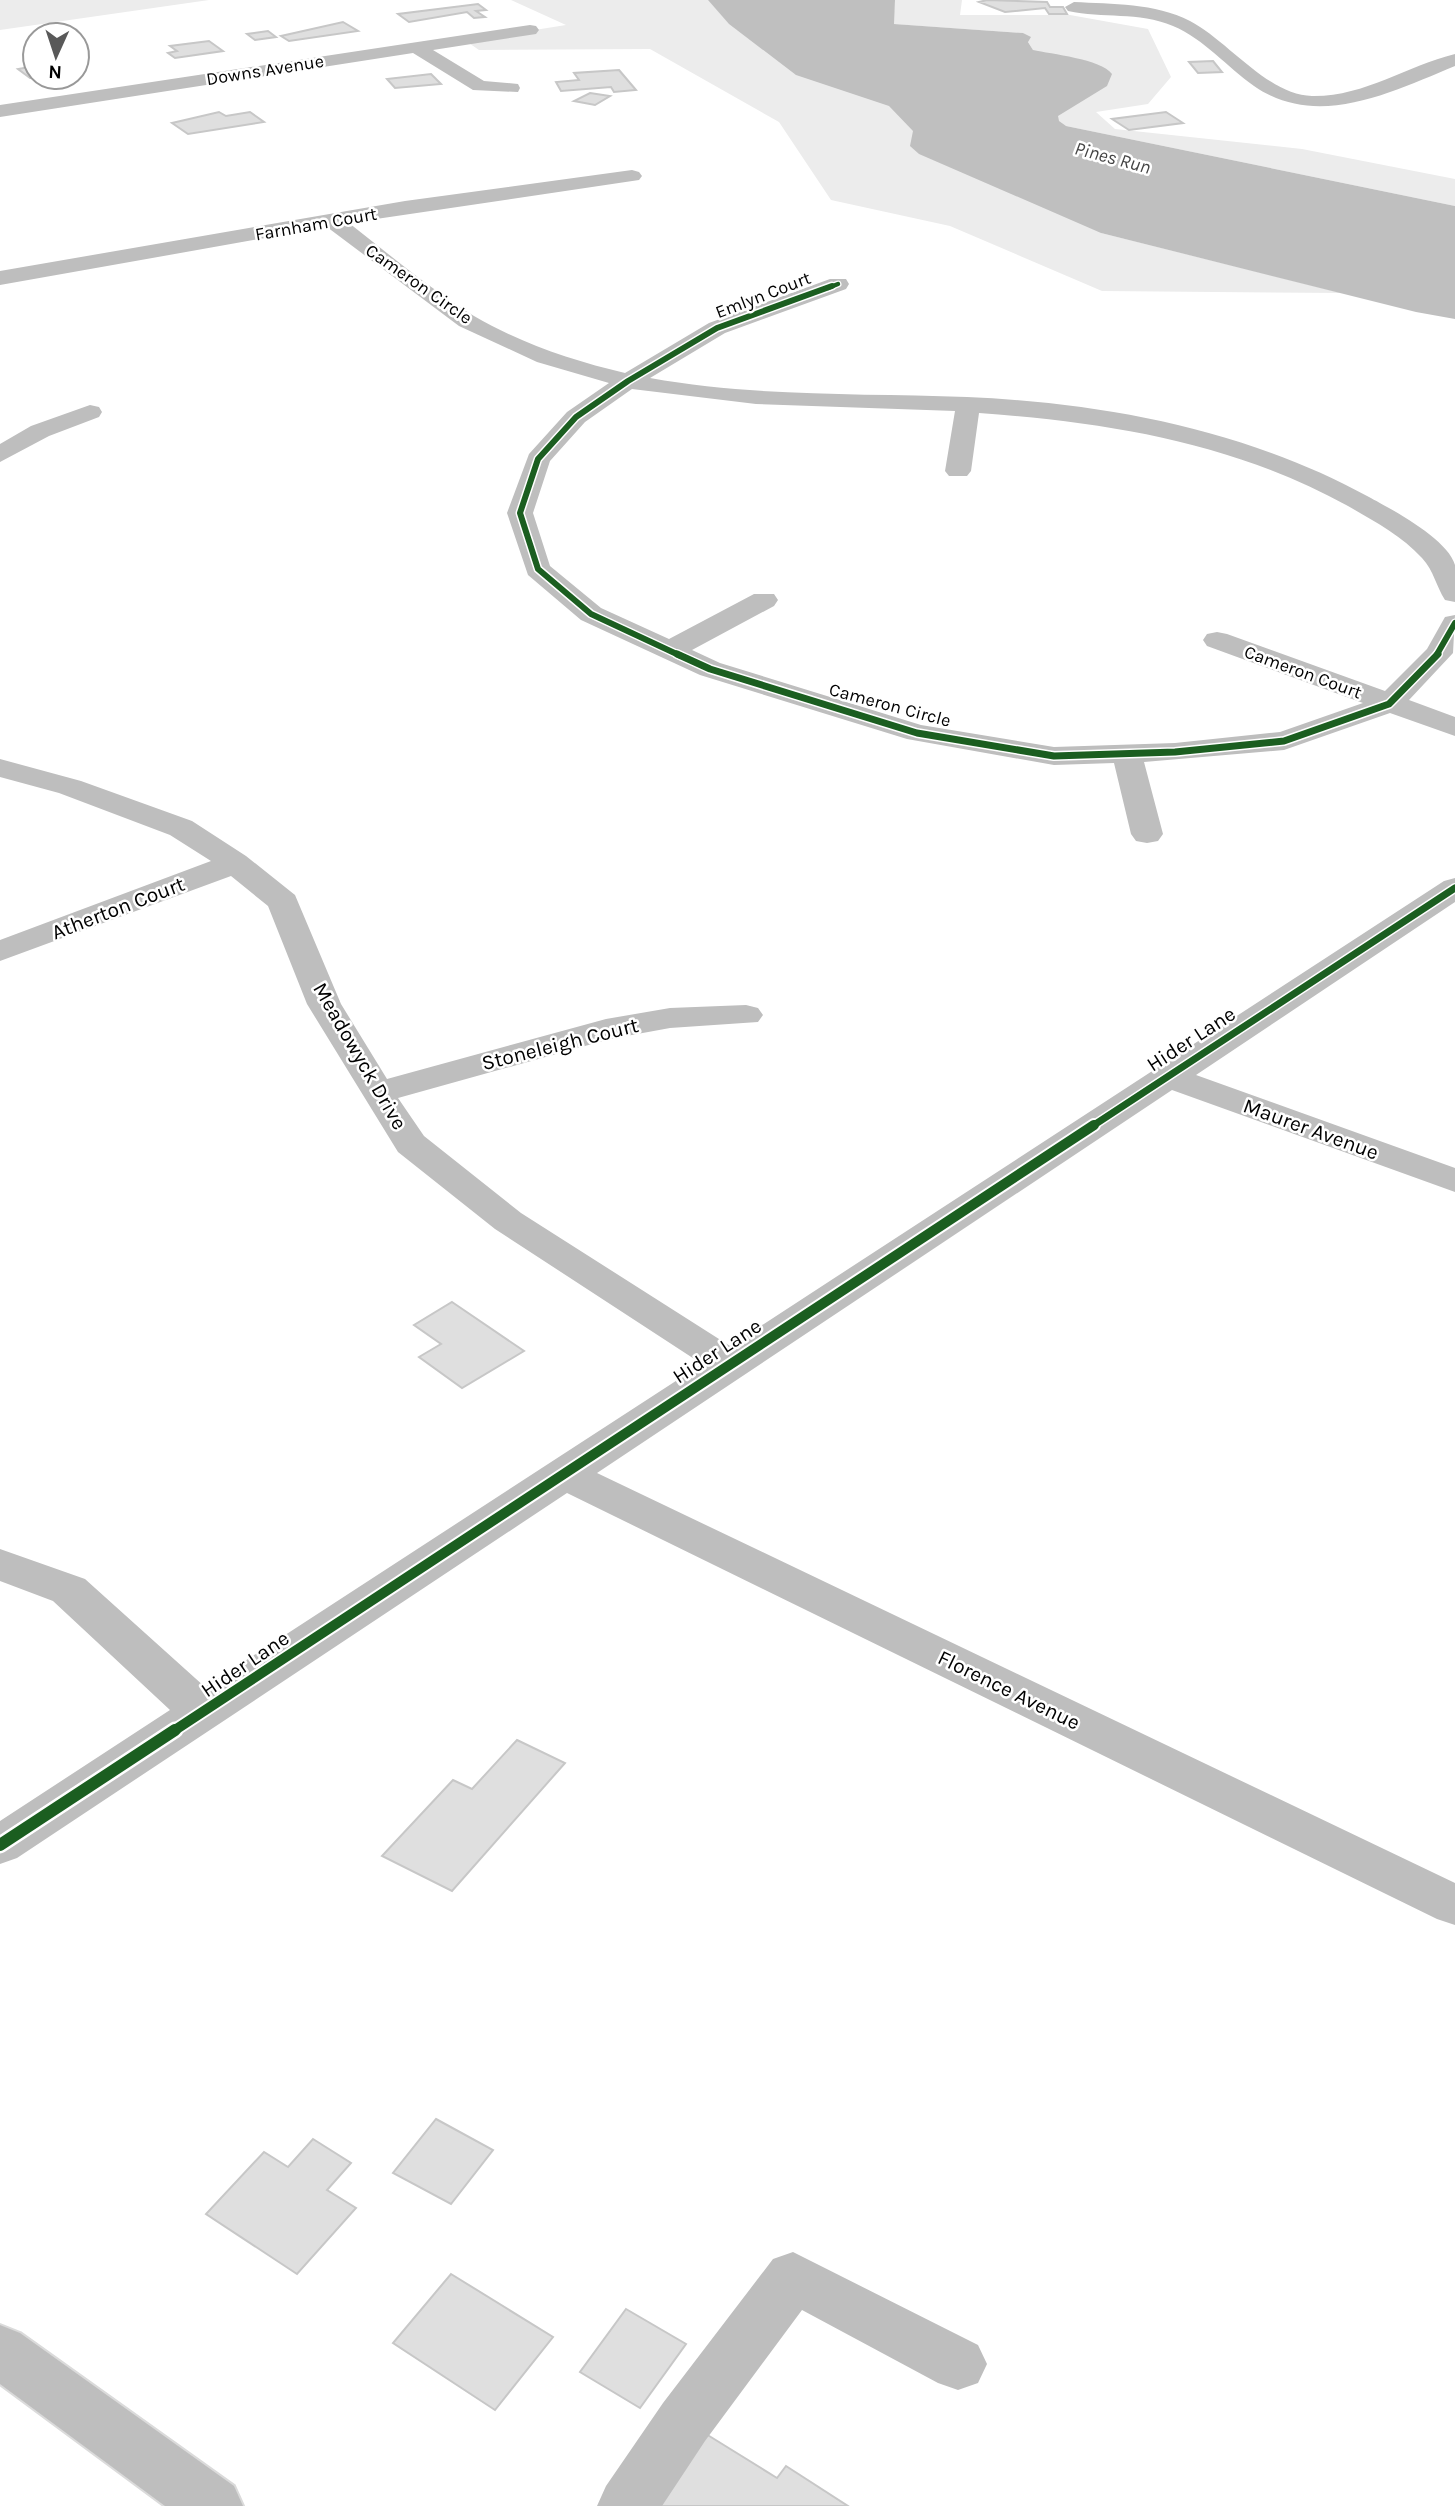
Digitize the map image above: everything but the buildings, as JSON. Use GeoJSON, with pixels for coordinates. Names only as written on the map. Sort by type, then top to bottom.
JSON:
{"type":"FeatureCollection","features":[{"type":"Feature","properties":{"kind":"street"},"geometry":{"type":"LineString","coordinates":[[1074,7],[1132,11],[1182,23],[1213,41],[1275,91],[1289,99],[1307,102],[1340,100],[1455,59]]}},
{"type":"Feature","properties":{"kind":"street","name":"Downs Avenue"},"geometry":{"type":"LineString","coordinates":[[0,111],[530,30]]}},
{"type":"Feature","properties":{"kind":"street"},"geometry":{"type":"LineString","coordinates":[[415,47],[480,86],[511,88]]}},
{"type":"Feature","properties":{"kind":"street","name":"Farnham Court"},"geometry":{"type":"LineString","coordinates":[[0,278],[516,190],[632,176]]}},
{"type":"Feature","properties":{"kind":"street","name":"Cameron Circle"},"geometry":{"type":"LineString","coordinates":[[334,222],[468,321],[536,352],[628,381],[730,394],[837,402],[968,404],[1028,409],[1147,428],[1225,446],[1307,474],[1388,517],[1429,548],[1455,594]]}},
{"type":"Feature","properties":{"kind":"street","name":"Emlyn Court"},"geometry":{"type":"LineString","coordinates":[[628,381],[717,328],[838,284]]}},
{"type":"Feature","properties":{"kind":"street","name":"Cameron Circle"},"geometry":{"type":"LineString","coordinates":[[628,381],[576,418],[538,459],[520,513],[538,569],[591,614],[710,669],[917,733],[1054,756],[1127,754],[1284,741],[1389,704],[1439,653],[1455,623]]}},
{"type":"Feature","properties":{"kind":"street"},"geometry":{"type":"LineString","coordinates":[[958,471],[968,404]]}},
{"type":"Feature","properties":{"kind":"street"},"geometry":{"type":"LineString","coordinates":[[0,455],[40,431],[90,412]]}},
{"type":"Feature","properties":{"kind":"street"},"geometry":{"type":"LineString","coordinates":[[670,650],[764,600]]}},
{"type":"Feature","properties":{"kind":"street","name":"Cameron Court"},"geometry":{"type":"LineString","coordinates":[[1217,640],[1389,704]]}},
{"type":"Feature","properties":{"kind":"street"},"geometry":{"type":"LineString","coordinates":[[1389,704],[1455,727]]}},
{"type":"Feature","properties":{"kind":"street"},"geometry":{"type":"LineString","coordinates":[[1127,754],[1147,834]]}},
{"type":"Feature","properties":{"kind":"street","name":"Meadowyck Drive"},"geometry":{"type":"LineString","coordinates":[[0,768],[70,787],[181,828],[235,863],[283,902],[324,1004],[411,1144],[508,1221],[730,1364]]}},
{"type":"Feature","properties":{"kind":"street","name":"Atherton Court"},"geometry":{"type":"LineString","coordinates":[[0,951],[235,863]]}},
{"type":"Feature","properties":{"kind":"street","name":"Hider Lane"},"geometry":{"type":"LineString","coordinates":[[0,1845],[1455,888]]}},
{"type":"Feature","properties":{"kind":"street","name":"Stoneleigh Court"},"geometry":{"type":"LineString","coordinates":[[377,1093],[606,1029],[670,1018],[746,1015]]}},
{"type":"Feature","properties":{"kind":"street","name":"Maurer Avenue"},"geometry":{"type":"LineString","coordinates":[[1166,1076],[1455,1181]]}},
{"type":"Feature","properties":{"kind":"street","name":"Florence Avenue"},"geometry":{"type":"LineString","coordinates":[[563,1474],[1455,1905]]}},
{"type":"Feature","properties":{"kind":"street"},"geometry":{"type":"LineString","coordinates":[[0,1564],[69,1590],[203,1713]]}},
{"type":"Feature","properties":{"kind":"street"},"geometry":{"type":"LineString","coordinates":[[627,2506],[684,2422],[793,2277],[958,2364]]}},
{"type":"Feature","properties":{"kind":"street"},"geometry":{"type":"LineString","coordinates":[[0,2351],[214,2506]]}},
{"type":"Feature","properties":{"kind":"shaded area"},"geometry":{"type":"Polygon","coordinates":[[[0,0],[209,0],[63,21],[21,21],[21,27],[0,30],[0,0]]]}},
{"type":"Feature","properties":{"kind":"shaded area"},"geometry":{"type":"Polygon","coordinates":[[[511,0],[710,0],[737,30],[1033,50],[1023,33],[893,24],[895,0],[962,0],[960,15],[1070,15],[1148,29],[1171,77],[1148,104],[1096,112],[1115,129],[1302,149],[1455,179],[1455,206],[1066,126],[1101,233],[1342,293],[1102,291],[950,226],[831,200],[779,122],[650,49],[479,50],[466,41],[566,25],[511,0]]]}},
{"type":"Feature","properties":{"kind":"water","name":"Pines Run"},"geometry":{"type":"Polygon","coordinates":[[[708,0],[895,0],[894,24],[1023,33],[1031,37],[1028,42],[1033,50],[1098,64],[1112,74],[1107,86],[1058,116],[1059,121],[1066,126],[1455,206],[1455,319],[1416,312],[1101,233],[919,154],[910,146],[913,131],[889,106],[796,75],[729,24],[708,0]]]}},
{"type":"Feature","properties":{"kind":"cycle path"},"geometry":{"type":"LineString","coordinates":[[838,284],[717,328],[628,381],[576,417],[538,459],[520,513],[538,569],[591,614],[710,669],[917,733],[1054,756],[1175,752],[1284,741],[1389,704],[1439,653],[1455,623]]}},
{"type":"Feature","properties":{"kind":"cycle path"},"geometry":{"type":"LineString","coordinates":[[0,1845],[1455,888]]}}]}
